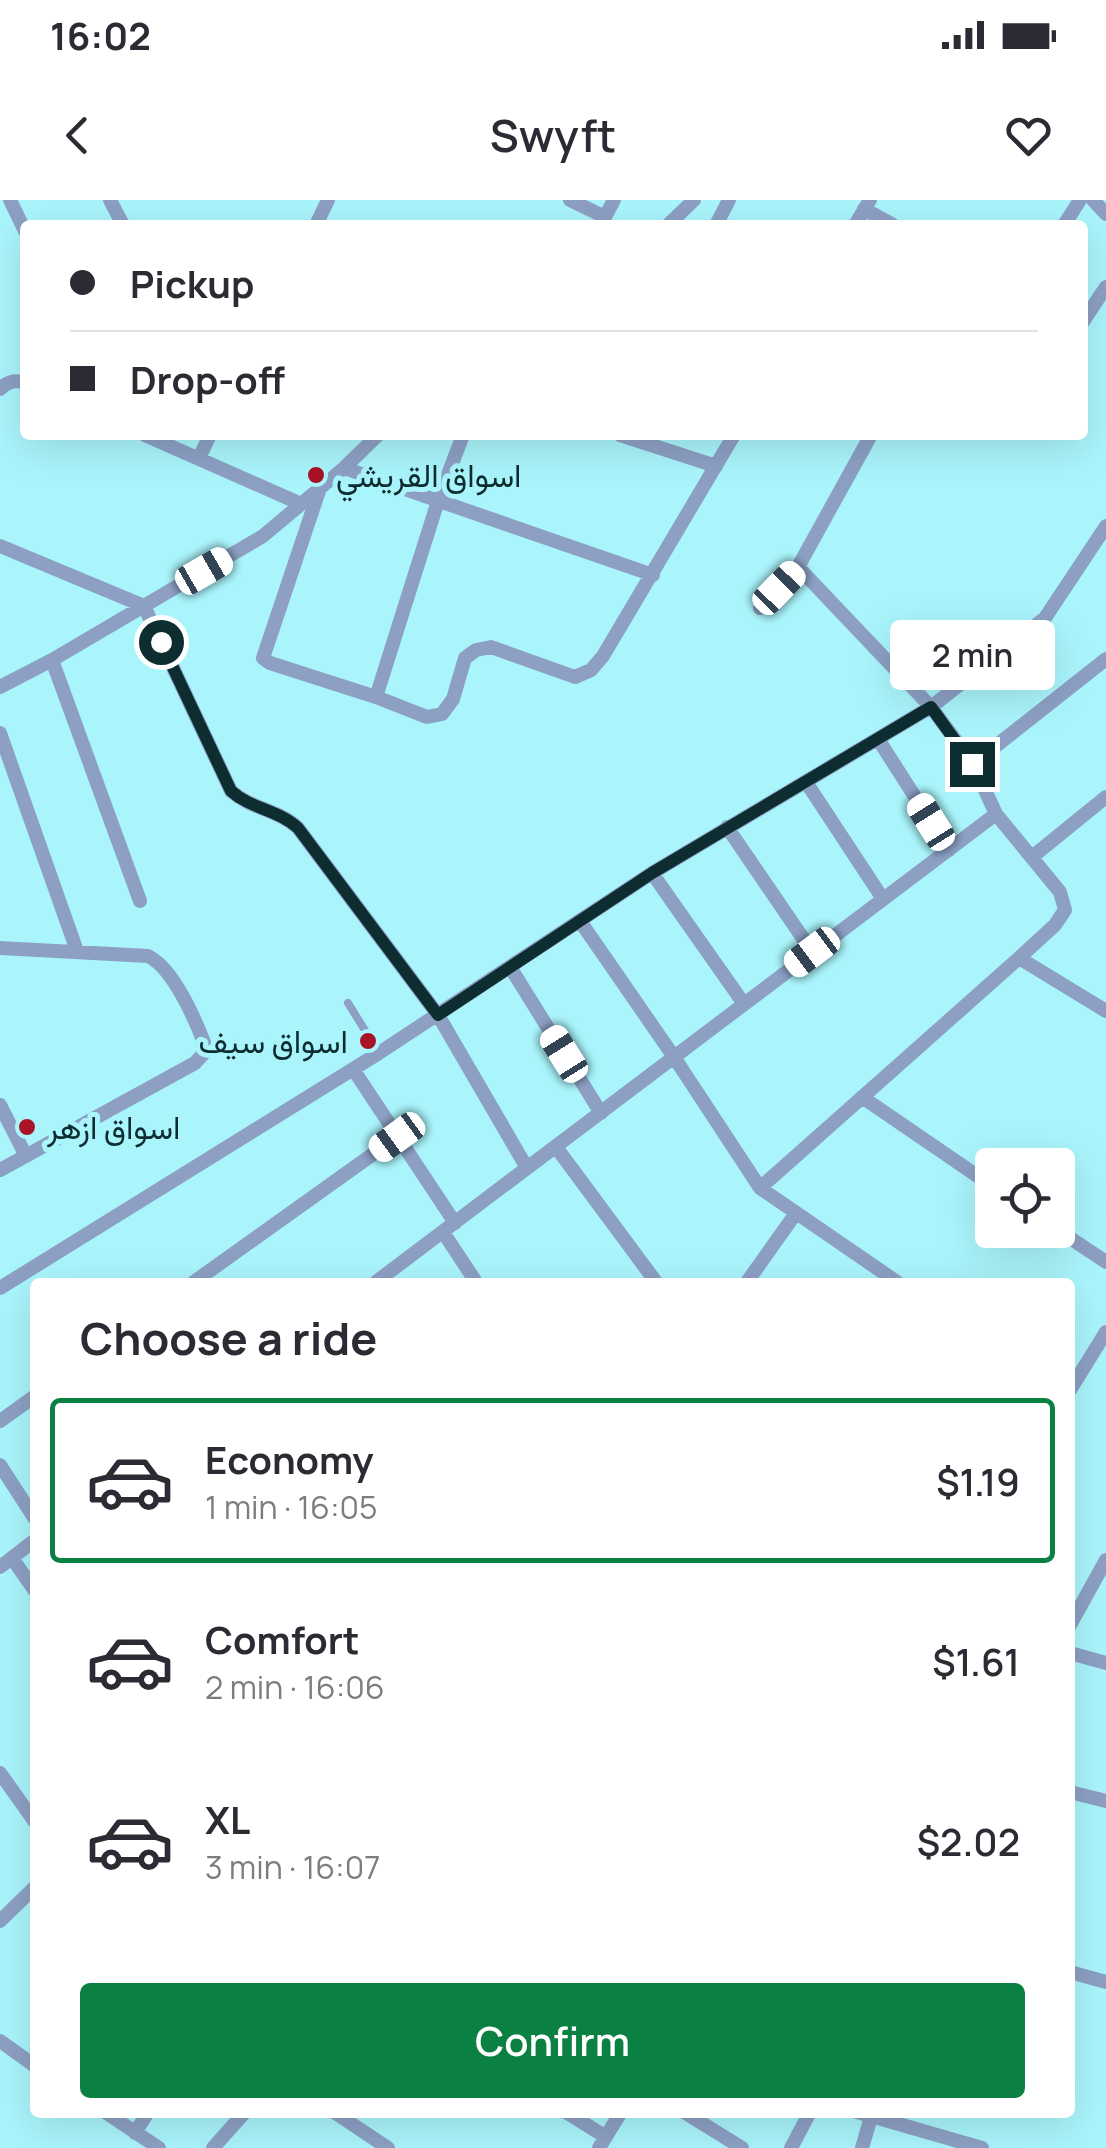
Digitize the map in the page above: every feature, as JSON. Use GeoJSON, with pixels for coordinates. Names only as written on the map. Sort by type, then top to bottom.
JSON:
{"type":"FeatureCollection","features":[{"type":"Feature","properties":{"kind":"street"},"geometry":{"type":"LineString","coordinates":[[570,200],[600,220]]}},
{"type":"Feature","properties":{"kind":"street"},"geometry":{"type":"LineString","coordinates":[[673,220],[694,200]]}},
{"type":"Feature","properties":{"kind":"street"},"geometry":{"type":"LineString","coordinates":[[1093,200],[1106,214]]}},
{"type":"Feature","properties":{"kind":"street"},"geometry":{"type":"LineString","coordinates":[[1088,314],[1106,287]]}},
{"type":"Feature","properties":{"kind":"street"},"geometry":{"type":"LineString","coordinates":[[157,440],[301,504]]}},
{"type":"Feature","properties":{"kind":"street"},"geometry":{"type":"LineString","coordinates":[[199,458],[208,440]]}},
{"type":"Feature","properties":{"kind":"street"},"geometry":{"type":"LineString","coordinates":[[0,687],[264,536],[373,440]]}},
{"type":"Feature","properties":{"kind":"street"},"geometry":{"type":"LineString","coordinates":[[376,697],[461,440]]}},
{"type":"Feature","properties":{"kind":"street"},"geometry":{"type":"LineString","coordinates":[[635,440],[716,466]]}},
{"type":"Feature","properties":{"kind":"street"},"geometry":{"type":"LineString","coordinates":[[320,488],[264,658],[427,717],[442,714],[453,699],[464,658],[476,650],[491,648],[575,676],[590,670],[604,656],[731,440]]}},
{"type":"Feature","properties":{"kind":"street"},"geometry":{"type":"LineString","coordinates":[[760,608],[798,567],[868,440]]}},
{"type":"Feature","properties":{"kind":"street"},"geometry":{"type":"LineString","coordinates":[[344,468],[652,575]]}},
{"type":"Feature","properties":{"kind":"street"},"geometry":{"type":"LineString","coordinates":[[0,1288],[379,1053],[652,873],[931,707],[1044,618],[1106,526]]}},
{"type":"Feature","properties":{"kind":"street"},"geometry":{"type":"LineString","coordinates":[[0,546],[144,606],[231,791],[298,828],[438,1015],[527,1168]]}},
{"type":"Feature","properties":{"kind":"street"},"geometry":{"type":"LineString","coordinates":[[760,1188],[1055,926],[1065,910],[1060,892],[996,814],[972,764],[931,707],[798,567]]}},
{"type":"Feature","properties":{"kind":"street"},"geometry":{"type":"LineString","coordinates":[[972,764],[1106,659]]}},
{"type":"Feature","properties":{"kind":"street"},"geometry":{"type":"LineString","coordinates":[[52,660],[140,902]]}},
{"type":"Feature","properties":{"kind":"street"},"geometry":{"type":"LineString","coordinates":[[0,733],[77,951]]}},
{"type":"Feature","properties":{"kind":"street"},"geometry":{"type":"LineString","coordinates":[[878,738],[949,850]]}},
{"type":"Feature","properties":{"kind":"street"},"geometry":{"type":"LineString","coordinates":[[806,782],[884,899]]}},
{"type":"Feature","properties":{"kind":"street"},"geometry":{"type":"LineString","coordinates":[[1032,858],[1106,797]]}},
{"type":"Feature","properties":{"kind":"street"},"geometry":{"type":"LineString","coordinates":[[381,1278],[996,814]]}},
{"type":"Feature","properties":{"kind":"street"},"geometry":{"type":"LineString","coordinates":[[727,827],[812,952]]}},
{"type":"Feature","properties":{"kind":"street"},"geometry":{"type":"LineString","coordinates":[[652,873],[744,1004]]}},
{"type":"Feature","properties":{"kind":"street"},"geometry":{"type":"LineString","coordinates":[[580,921],[760,1188],[891,1278]]}},
{"type":"Feature","properties":{"kind":"street"},"geometry":{"type":"LineString","coordinates":[[0,948],[138,954],[158,961],[166,968],[203,1038],[205,1052],[194,1063],[0,1170]]}},
{"type":"Feature","properties":{"kind":"street"},"geometry":{"type":"LineString","coordinates":[[1019,958],[1106,1011]]}},
{"type":"Feature","properties":{"kind":"street"},"geometry":{"type":"LineString","coordinates":[[510,967],[601,1112]]}},
{"type":"Feature","properties":{"kind":"street"},"geometry":{"type":"LineString","coordinates":[[353,1069],[397,1137],[474,1278]]}},
{"type":"Feature","properties":{"kind":"street"},"geometry":{"type":"LineString","coordinates":[[862,1097],[975,1174]]}},
{"type":"Feature","properties":{"kind":"street"},"geometry":{"type":"LineString","coordinates":[[0,1105],[26,1156]]}},
{"type":"Feature","properties":{"kind":"street"},"geometry":{"type":"LineString","coordinates":[[200,1278],[397,1137]]}},
{"type":"Feature","properties":{"kind":"street"},"geometry":{"type":"LineString","coordinates":[[556,1147],[653,1278]]}},
{"type":"Feature","properties":{"kind":"street"},"geometry":{"type":"LineString","coordinates":[[751,1278],[796,1213]]}},
{"type":"Feature","properties":{"kind":"street"},"geometry":{"type":"LineString","coordinates":[[1075,1241],[1106,1262]]}},
{"type":"Feature","properties":{"kind":"street"},"geometry":{"type":"LineString","coordinates":[[1075,1379],[1106,1332]]}},
{"type":"Feature","properties":{"kind":"street"},"geometry":{"type":"LineString","coordinates":[[0,1421],[30,1400]]}},
{"type":"Feature","properties":{"kind":"street"},"geometry":{"type":"LineString","coordinates":[[0,1466],[30,1511]]}},
{"type":"Feature","properties":{"kind":"street"},"geometry":{"type":"LineString","coordinates":[[30,1544],[6,1562],[30,1586]]}},
{"type":"Feature","properties":{"kind":"street"},"geometry":{"type":"LineString","coordinates":[[1075,1616],[1106,1560]]}},
{"type":"Feature","properties":{"kind":"street"},"geometry":{"type":"LineString","coordinates":[[1075,1654],[1106,1663]]}},
{"type":"Feature","properties":{"kind":"street"},"geometry":{"type":"LineString","coordinates":[[0,1773],[30,1815]]}},
{"type":"Feature","properties":{"kind":"street"},"geometry":{"type":"LineString","coordinates":[[1075,1793],[1106,1802]]}},
{"type":"Feature","properties":{"kind":"street"},"geometry":{"type":"LineString","coordinates":[[0,1920],[30,1892]]}},
{"type":"Feature","properties":{"kind":"street"},"geometry":{"type":"LineString","coordinates":[[1075,1973],[1106,1982]]}},
{"type":"Feature","properties":{"kind":"street"},"geometry":{"type":"LineString","coordinates":[[0,2041],[30,2062]]}},
{"type":"Feature","properties":{"kind":"street"},"geometry":{"type":"LineString","coordinates":[[114,2118],[159,2148]]}},
{"type":"Feature","properties":{"kind":"street"},"geometry":{"type":"LineString","coordinates":[[135,2133],[144,2118]]}},
{"type":"Feature","properties":{"kind":"street"},"geometry":{"type":"LineString","coordinates":[[214,2148],[240,2118]]}},
{"type":"Feature","properties":{"kind":"street"},"geometry":{"type":"LineString","coordinates":[[343,2118],[388,2148]]}},
{"type":"Feature","properties":{"kind":"street"},"geometry":{"type":"LineString","coordinates":[[573,2118],[602,2142],[618,2118]]}},
{"type":"Feature","properties":{"kind":"street"},"geometry":{"type":"LineString","coordinates":[[694,2118],[742,2148]]}},
{"type":"Feature","properties":{"kind":"street"},"geometry":{"type":"LineString","coordinates":[[791,2148],[807,2118]]}},
{"type":"Feature","properties":{"kind":"street"},"geometry":{"type":"LineString","coordinates":[[862,2148],[864,2118]]}},
{"type":"Feature","properties":{"kind":"street"},"geometry":{"type":"LineString","coordinates":[[875,2118],[982,2148]]}},
{"type":"Feature","properties":{"kind":"lane"},"geometry":{"type":"LineString","coordinates":[[348,1003],[379,1053]]}},
{"type":"Feature","properties":{"kind":"place","name":"اسواق القريشي"},"geometry":{"type":"Point","coordinates":[316,475]}},
{"type":"Feature","properties":{"kind":"place","name":"اسواق سيف"},"geometry":{"type":"Point","coordinates":[368,1041]}},
{"type":"Feature","properties":{"kind":"place","name":"اسواق ازهر"},"geometry":{"type":"Point","coordinates":[27,1127]}},
{"type":"Feature","properties":{"kind":"route"},"geometry":{"type":"LineString","coordinates":[[161,642],[231,791],[298,828],[438,1015],[652,873],[931,707],[972,764]]}}]}
